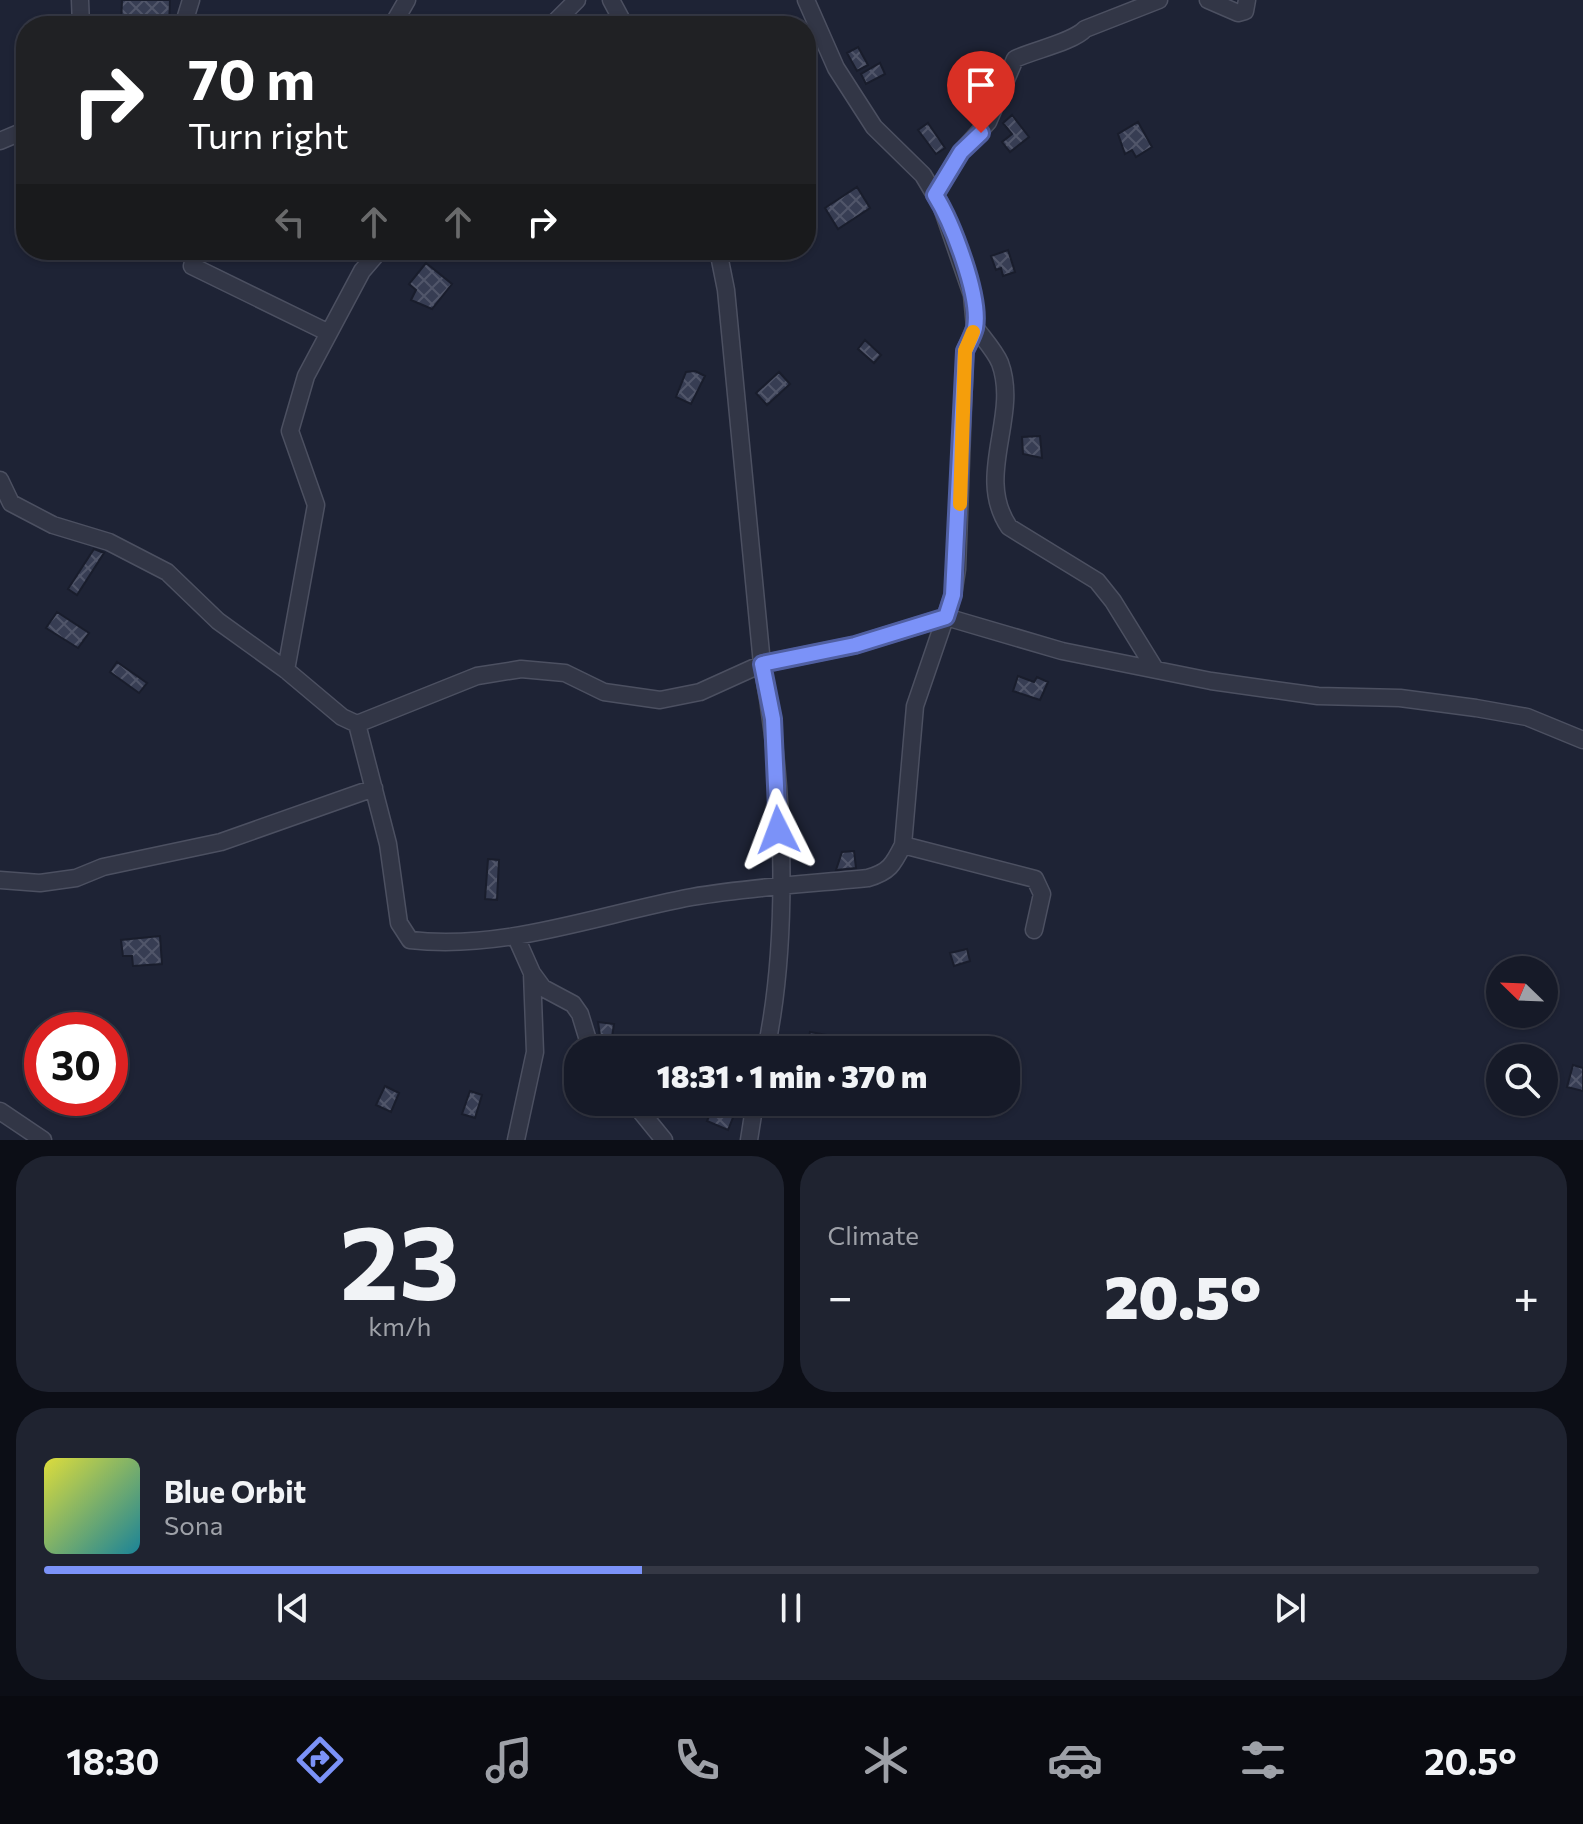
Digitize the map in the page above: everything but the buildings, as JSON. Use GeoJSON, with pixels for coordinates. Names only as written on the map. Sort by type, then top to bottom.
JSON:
{"type":"FeatureCollection","features":[{"type":"Feature","properties":{"kind":"street"},"geometry":{"type":"LineString","coordinates":[[561,16],[577,0]]}},
{"type":"Feature","properties":{"kind":"street"},"geometry":{"type":"LineString","coordinates":[[935,195],[961,152],[988,122],[1015,59],[1076,38],[1089,27],[1159,0]]}},
{"type":"Feature","properties":{"kind":"street"},"geometry":{"type":"LineString","coordinates":[[1208,0],[1242,13],[1247,0]]}},
{"type":"Feature","properties":{"kind":"street"},"geometry":{"type":"LineString","coordinates":[[357,724],[374,788],[404,935],[410,940],[430,943],[516,937],[694,897],[868,878],[886,873],[903,845],[915,706],[946,617],[957,569],[965,351],[975,327],[972,295],[963,261],[935,195],[923,175],[874,127],[836,68],[816,23]]}},
{"type":"Feature","properties":{"kind":"street"},"geometry":{"type":"LineString","coordinates":[[205,260],[329,333]]}},
{"type":"Feature","properties":{"kind":"street"},"geometry":{"type":"LineString","coordinates":[[286,670],[316,505],[290,431],[306,376],[362,271],[371,260]]}},
{"type":"Feature","properties":{"kind":"street"},"geometry":{"type":"LineString","coordinates":[[720,260],[726,290],[762,664],[773,719],[780,886],[773,1016],[769,1036]]}},
{"type":"Feature","properties":{"kind":"street"},"geometry":{"type":"LineString","coordinates":[[975,327],[999,362],[1004,385],[1006,418],[994,457],[1000,514],[1009,527],[1097,581],[1155,669]]}},
{"type":"Feature","properties":{"kind":"street"},"geometry":{"type":"LineString","coordinates":[[0,480],[11,503],[53,525],[109,542],[167,572],[218,621],[286,670],[342,717],[357,724],[477,676],[501,671],[544,669],[565,673],[604,692],[660,700],[700,692],[762,664],[855,645],[946,617],[1032,644],[1155,669],[1318,696],[1400,698],[1527,717],[1583,740]]}},
{"type":"Feature","properties":{"kind":"street"},"geometry":{"type":"LineString","coordinates":[[0,880],[40,883],[76,878],[103,867],[221,842],[374,788]]}},
{"type":"Feature","properties":{"kind":"street"},"geometry":{"type":"LineString","coordinates":[[903,845],[1035,879],[1042,894],[1034,930]]}},
{"type":"Feature","properties":{"kind":"street"},"geometry":{"type":"LineString","coordinates":[[516,937],[532,973],[550,995],[573,1004],[588,1036]]}},
{"type":"Feature","properties":{"kind":"street"},"geometry":{"type":"LineString","coordinates":[[516,1140],[535,1052],[532,973]]}},
{"type":"Feature","properties":{"kind":"street"},"geometry":{"type":"LineString","coordinates":[[0,1111],[43,1140]]}},
{"type":"Feature","properties":{"kind":"street"},"geometry":{"type":"LineString","coordinates":[[644,1116],[664,1140]]}},
{"type":"Feature","properties":{"kind":"street"},"geometry":{"type":"LineString","coordinates":[[749,1140],[753,1116]]}},
{"type":"Feature","properties":{"kind":"slow traffic"},"geometry":{"type":"LineString","coordinates":[[960,504],[965,351],[973,332]]}},
{"type":"Feature","properties":{"kind":"route"},"geometry":{"type":"LineString","coordinates":[[778,830],[773,719],[762,664],[855,645],[946,617],[953,595],[957,569],[965,351],[975,327],[972,295],[963,261],[935,195],[961,152],[981,133]]}}]}
